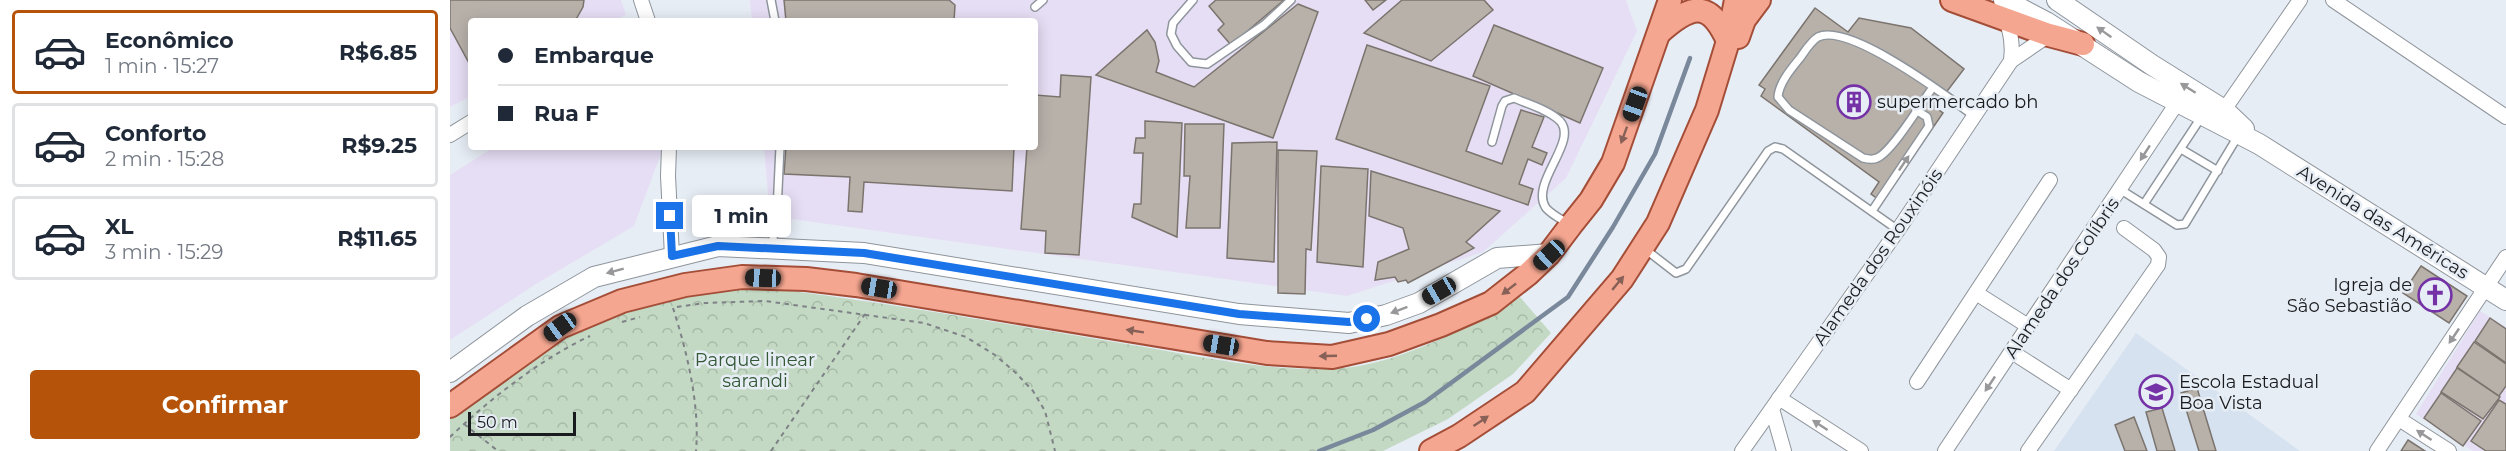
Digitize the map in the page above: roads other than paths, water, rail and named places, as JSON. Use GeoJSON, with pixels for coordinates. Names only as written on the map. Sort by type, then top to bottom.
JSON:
{"type":"FeatureCollection","features":[{"type":"Feature","properties":{"kind":"main road"},"geometry":{"type":"LineString","coordinates":[[1707,110],[1728,41],[1736,0]]}},
{"type":"Feature","properties":{"kind":"main road"},"geometry":{"type":"LineString","coordinates":[[1431,451],[1459,436],[1525,392],[1622,279],[1658,223],[1744,20],[1759,0]]}},
{"type":"Feature","properties":{"kind":"main road"},"geometry":{"type":"LineString","coordinates":[[1952,0],[2004,9],[2049,35],[2082,44]]}},
{"type":"Feature","properties":{"kind":"main road"},"geometry":{"type":"LineString","coordinates":[[457,415],[560,327],[622,301],[685,285],[742,277],[806,279],[856,285],[1267,353],[1332,357],[1389,344],[1491,303],[1549,255],[1591,200],[1613,164],[1660,32],[1668,2]]}},
{"type":"Feature","properties":{"kind":"main road"},"geometry":{"type":"LineString","coordinates":[[1660,32],[1684,14],[1700,9],[1710,12],[1720,22],[1728,41]]}},
{"type":"Feature","properties":{"kind":"street"},"geometry":{"type":"LineString","coordinates":[[641,0],[643,18]]}},
{"type":"Feature","properties":{"kind":"street","name":"Avenida das Américas"},"geometry":{"type":"LineString","coordinates":[[2056,0],[2151,65],[2224,110],[2259,144]]}},
{"type":"Feature","properties":{"kind":"street"},"geometry":{"type":"LineString","coordinates":[[2224,110],[2300,0]]}},
{"type":"Feature","properties":{"kind":"street"},"geometry":{"type":"LineString","coordinates":[[2333,0],[2506,117]]}},
{"type":"Feature","properties":{"kind":"street"},"geometry":{"type":"LineString","coordinates":[[2004,9],[2011,32],[2013,49],[2011,61]]}},
{"type":"Feature","properties":{"kind":"street","name":"Avenida das Américas"},"geometry":{"type":"LineString","coordinates":[[2004,9],[2046,22],[2139,82],[2259,144],[2506,300]]}},
{"type":"Feature","properties":{"kind":"street","name":"Alameda dos Rouxinóis"},"geometry":{"type":"LineString","coordinates":[[1742,451],[1898,230],[2011,61],[2049,35]]}},
{"type":"Feature","properties":{"kind":"street","name":"Alameda dos Colíbris"},"geometry":{"type":"LineString","coordinates":[[1945,451],[2177,103]]}},
{"type":"Feature","properties":{"kind":"street"},"geometry":{"type":"LineString","coordinates":[[450,135],[468,124]]}},
{"type":"Feature","properties":{"kind":"street"},"geometry":{"type":"LineString","coordinates":[[669,150],[672,256]]}},
{"type":"Feature","properties":{"kind":"street"},"geometry":{"type":"LineString","coordinates":[[1917,382],[2050,180]]}},
{"type":"Feature","properties":{"kind":"street"},"geometry":{"type":"LineString","coordinates":[[2028,451],[2158,265],[2159,257],[2154,250],[2124,228]]}},
{"type":"Feature","properties":{"kind":"street"},"geometry":{"type":"LineString","coordinates":[[450,372],[527,316],[594,277],[718,246],[864,253],[1239,314],[1349,322],[1386,315],[1419,303],[1497,258],[1549,255]]}},
{"type":"Feature","properties":{"kind":"street"},"geometry":{"type":"LineString","coordinates":[[2377,451],[2506,257]]}},
{"type":"Feature","properties":{"kind":"street"},"geometry":{"type":"LineString","coordinates":[[1976,293],[2028,326]]}},
{"type":"Feature","properties":{"kind":"street"},"geometry":{"type":"LineString","coordinates":[[2012,352],[2071,390]]}},
{"type":"Feature","properties":{"kind":"street"},"geometry":{"type":"LineString","coordinates":[[1776,404],[1784,451]]}},
{"type":"Feature","properties":{"kind":"street"},"geometry":{"type":"LineString","coordinates":[[1776,404],[1861,451]]}},
{"type":"Feature","properties":{"kind":"street"},"geometry":{"type":"LineString","coordinates":[[2398,418],[2449,451]]}},
{"type":"Feature","properties":{"kind":"lane"},"geometry":{"type":"LineString","coordinates":[[771,0],[774,18]]}},
{"type":"Feature","properties":{"kind":"lane"},"geometry":{"type":"LineString","coordinates":[[1035,7],[1043,0]]}},
{"type":"Feature","properties":{"kind":"lane"},"geometry":{"type":"LineString","coordinates":[[1193,0],[1173,22],[1171,34],[1177,46],[1191,62],[1207,64],[1264,25],[1291,0]]}},
{"type":"Feature","properties":{"kind":"lane"},"geometry":{"type":"LineString","coordinates":[[1933,87],[1897,139],[1878,158],[1863,158],[1789,110],[1780,102],[1779,92],[1791,69],[1809,46],[1817,38],[1825,35],[1843,38],[1888,57],[1933,87],[1975,117]]}},
{"type":"Feature","properties":{"kind":"lane"},"geometry":{"type":"LineString","coordinates":[[1492,142],[1502,106],[1505,101],[1514,98],[1555,116],[1562,123],[1565,135],[1541,195],[1545,206],[1552,214],[1571,225]]}},
{"type":"Feature","properties":{"kind":"lane"},"geometry":{"type":"LineString","coordinates":[[1872,211],[1929,126],[1927,117],[1916,110]]}},
{"type":"Feature","properties":{"kind":"lane"},"geometry":{"type":"LineString","coordinates":[[2144,204],[2203,116]]}},
{"type":"Feature","properties":{"kind":"lane"},"geometry":{"type":"LineString","coordinates":[[2121,190],[2177,225],[2185,224],[2239,134]]}},
{"type":"Feature","properties":{"kind":"lane"},"geometry":{"type":"LineString","coordinates":[[1643,248],[1676,273],[1686,269],[1768,151],[1775,147],[1783,149],[1898,230]]}},
{"type":"Feature","properties":{"kind":"lane"},"geometry":{"type":"LineString","coordinates":[[2181,149],[2218,171]]}},
{"type":"Feature","properties":{"kind":"lane"},"geometry":{"type":"LineString","coordinates":[[771,248],[777,211],[780,150]]}},
{"type":"Feature","properties":{"kind":"waterway"},"geometry":{"type":"LineString","coordinates":[[1319,451],[1373,430],[1425,402],[1568,297],[1613,227],[1655,154],[1690,58]]}},
{"type":"Feature","properties":{"kind":"place","name":"supermercado bh"},"geometry":{"type":"Point","coordinates":[1854,102]}},
{"type":"Feature","properties":{"kind":"place","name":"Igreja de São Sebastião"},"geometry":{"type":"Point","coordinates":[2435,295]}},
{"type":"Feature","properties":{"kind":"place","name":"Escola Estadual Boa Vista"},"geometry":{"type":"Point","coordinates":[2156,392]}},
{"type":"Feature","properties":{"kind":"park label","name":"Parque linear sarandi"},"geometry":{"type":"Point","coordinates":[755,370]}}]}
